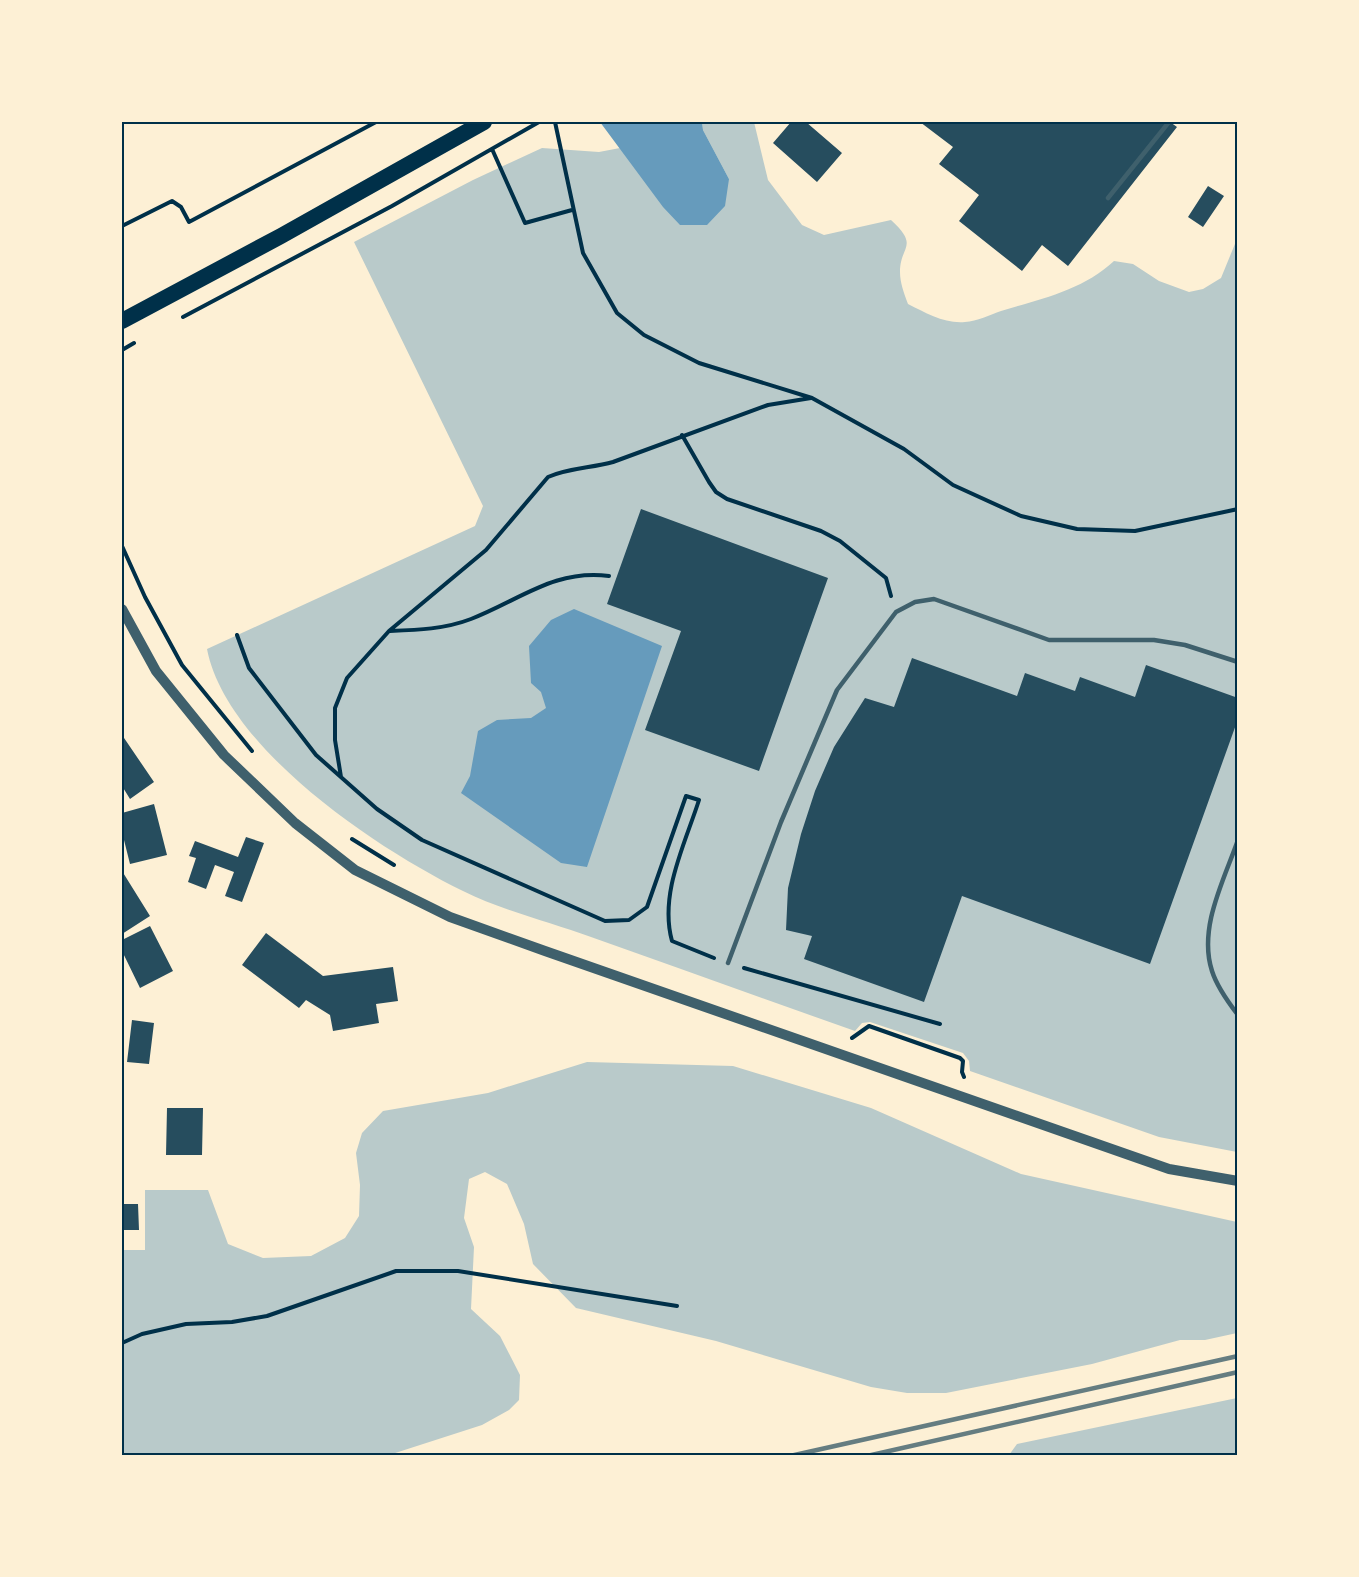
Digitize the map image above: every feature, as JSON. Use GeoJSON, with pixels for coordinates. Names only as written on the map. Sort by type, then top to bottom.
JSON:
{"type":"FeatureCollection","features":[{"type":"Feature","properties":{"kind":"highway"},"geometry":{"type":"LineString","coordinates":[[122,321],[281,236],[484,122]]}},
{"type":"Feature","properties":{"kind":"street"},"geometry":{"type":"LineString","coordinates":[[122,609],[156,671],[224,755],[296,823],[355,870],[450,917],[545,951],[1169,1169],[1238,1181]]}},
{"type":"Feature","properties":{"kind":"lane"},"geometry":{"type":"LineString","coordinates":[[1108,198],[1169,122]]}},
{"type":"Feature","properties":{"kind":"lane"},"geometry":{"type":"LineString","coordinates":[[728,963],[781,822],[837,690],[896,612],[915,602],[934,599],[1049,640],[1154,640],[1185,645],[1238,662]]}},
{"type":"Feature","properties":{"kind":"lane"},"geometry":{"type":"LineString","coordinates":[[1238,840],[1209,924],[1208,946],[1212,971],[1238,1016]]}},
{"type":"Feature","properties":{"kind":"path"},"geometry":{"type":"LineString","coordinates":[[122,226],[172,201],[177,203],[189,222],[376,122]]}},
{"type":"Feature","properties":{"kind":"path"},"geometry":{"type":"LineString","coordinates":[[182,318],[382,212],[539,122]]}},
{"type":"Feature","properties":{"kind":"path"},"geometry":{"type":"LineString","coordinates":[[555,122],[583,253],[600,287],[617,313],[644,335],[699,363],[812,398],[904,449],[953,485],[1021,516],[1077,529],[1135,531],[1238,509]]}},
{"type":"Feature","properties":{"kind":"path"},"geometry":{"type":"LineString","coordinates":[[492,149],[525,223],[572,210]]}},
{"type":"Feature","properties":{"kind":"path"},"geometry":{"type":"LineString","coordinates":[[122,350],[142,339]]}},
{"type":"Feature","properties":{"kind":"path"},"geometry":{"type":"LineString","coordinates":[[341,777],[335,740],[334,708],[347,678],[389,631],[486,550],[548,477],[560,472],[587,469],[614,462],[768,405],[812,398]]}},
{"type":"Feature","properties":{"kind":"path"},"geometry":{"type":"LineString","coordinates":[[682,435],[716,492],[727,499],[821,531],[840,541],[886,578],[896,612]]}},
{"type":"Feature","properties":{"kind":"path"},"geometry":{"type":"LineString","coordinates":[[122,546],[145,597],[182,665],[259,759]]}},
{"type":"Feature","properties":{"kind":"path"},"geometry":{"type":"LineString","coordinates":[[389,631],[433,630],[470,619],[563,577],[586,573],[609,576]]}},
{"type":"Feature","properties":{"kind":"path"},"geometry":{"type":"LineString","coordinates":[[237,635],[249,668],[316,755],[377,809],[422,840],[605,921],[628,920],[647,906],[686,796],[699,800],[667,900],[668,927],[672,941],[728,963],[940,1024]]}},
{"type":"Feature","properties":{"kind":"path"},"geometry":{"type":"LineString","coordinates":[[346,836],[404,870]]}},
{"type":"Feature","properties":{"kind":"path"},"geometry":{"type":"LineString","coordinates":[[848,1038],[855,1037],[869,1026],[960,1058],[963,1061],[964,1077],[975,1081]]}},
{"type":"Feature","properties":{"kind":"path"},"geometry":{"type":"LineString","coordinates":[[122,1343],[142,1334],[186,1324],[232,1322],[267,1316],[396,1271],[458,1271],[676,1306]]}},
{"type":"Feature","properties":{"kind":"shaded area"},"geometry":{"type":"Polygon","coordinates":[[[702,122],[754,122],[768,180],[802,225],[824,235],[891,220],[907,241],[900,272],[901,284],[908,304],[950,321],[974,320],[1046,298],[1089,279],[1114,261],[1133,264],[1159,281],[1189,292],[1203,289],[1221,278],[1237,239],[1237,1152],[1159,1137],[970,1071],[969,1061],[963,1053],[870,1022],[862,1023],[855,1031],[478,898],[428,873],[389,849],[349,822],[310,791],[274,758],[243,723],[220,686],[207,649],[475,526],[483,506],[354,242],[473,180],[542,148],[599,152],[620,148],[642,175],[729,179],[703,130],[702,122]]]}},
{"type":"Feature","properties":{"kind":"shaded area"},"geometry":{"type":"Polygon","coordinates":[[[587,1062],[733,1066],[871,1108],[1021,1174],[1237,1222],[1237,1333],[1205,1340],[1180,1340],[1092,1364],[946,1393],[907,1393],[871,1387],[716,1341],[576,1308],[533,1264],[524,1224],[507,1184],[485,1172],[469,1179],[464,1218],[474,1247],[471,1309],[500,1336],[520,1375],[519,1400],[509,1410],[482,1425],[389,1455],[122,1456],[122,1250],[145,1250],[145,1190],[208,1190],[228,1244],[263,1258],[311,1256],[345,1238],[359,1216],[360,1185],[356,1153],[362,1133],[383,1111],[488,1093],[587,1062]]]}},
{"type":"Feature","properties":{"kind":"shaded area"},"geometry":{"type":"Polygon","coordinates":[[[1237,1398],[1237,1455],[1009,1455],[1017,1444],[1237,1398]]]}},
{"type":"Feature","properties":{"kind":"water"},"geometry":{"type":"Polygon","coordinates":[[[600,122],[702,122],[703,130],[729,179],[725,206],[707,225],[680,225],[663,207],[600,122]]]}},
{"type":"Feature","properties":{"kind":"water"},"geometry":{"type":"Polygon","coordinates":[[[574,609],[662,646],[587,867],[561,863],[461,793],[470,776],[478,731],[497,720],[531,718],[546,708],[541,692],[531,683],[529,646],[551,620],[574,609]]]}},
{"type":"Feature","properties":{"kind":"building"},"geometry":{"type":"Polygon","coordinates":[[[791,122],[806,122],[842,153],[817,182],[773,143],[791,122]]]}},
{"type":"Feature","properties":{"kind":"building"},"geometry":{"type":"Polygon","coordinates":[[[920,122],[1170,122],[1177,127],[1068,266],[1042,245],[1022,271],[959,221],[979,195],[939,164],[953,147],[920,122]]]}},
{"type":"Feature","properties":{"kind":"building"},"geometry":{"type":"Polygon","coordinates":[[[1208,186],[1224,196],[1203,227],[1188,217],[1208,186]]]}},
{"type":"Feature","properties":{"kind":"building"},"geometry":{"type":"Polygon","coordinates":[[[641,509],[828,578],[759,771],[645,730],[681,631],[607,604],[641,509]]]}},
{"type":"Feature","properties":{"kind":"building"},"geometry":{"type":"Polygon","coordinates":[[[912,658],[1017,696],[1025,673],[1075,691],[1080,677],[1135,697],[1146,665],[1238,698],[1238,719],[1150,964],[962,896],[924,1002],[804,959],[812,936],[786,930],[788,888],[801,834],[815,791],[834,747],[865,698],[894,707],[912,658]]]}},
{"type":"Feature","properties":{"kind":"building"},"geometry":{"type":"Polygon","coordinates":[[[122,735],[154,782],[130,799],[122,786],[122,735]]]}},
{"type":"Feature","properties":{"kind":"building"},"geometry":{"type":"Polygon","coordinates":[[[154,804],[167,855],[130,864],[122,832],[122,813],[154,804]]]}},
{"type":"Feature","properties":{"kind":"building"},"geometry":{"type":"Polygon","coordinates":[[[246,837],[264,843],[242,902],[225,896],[234,872],[215,865],[206,889],[188,882],[196,858],[189,856],[195,841],[238,857],[246,837]]]}},
{"type":"Feature","properties":{"kind":"building"},"geometry":{"type":"Polygon","coordinates":[[[122,871],[150,916],[122,934],[122,871]]]}},
{"type":"Feature","properties":{"kind":"building"},"geometry":{"type":"Polygon","coordinates":[[[150,926],[173,971],[140,988],[122,951],[122,940],[150,926]]]}},
{"type":"Feature","properties":{"kind":"building"},"geometry":{"type":"Polygon","coordinates":[[[266,933],[323,976],[393,967],[398,1001],[376,1004],[379,1023],[333,1031],[330,1015],[306,1000],[299,1008],[242,965],[266,933]]]}},
{"type":"Feature","properties":{"kind":"building"},"geometry":{"type":"Polygon","coordinates":[[[132,1020],[154,1023],[149,1064],[127,1062],[132,1020]]]}},
{"type":"Feature","properties":{"kind":"building"},"geometry":{"type":"Polygon","coordinates":[[[167,1108],[203,1108],[202,1155],[166,1155],[167,1108]]]}},
{"type":"Feature","properties":{"kind":"building"},"geometry":{"type":"Polygon","coordinates":[[[122,1204],[138,1204],[139,1230],[122,1230],[122,1204]]]}},
{"type":"Feature","properties":{"kind":"railway"},"geometry":{"type":"LineString","coordinates":[[790,1456],[1238,1356]]}},
{"type":"Feature","properties":{"kind":"railway"},"geometry":{"type":"LineString","coordinates":[[867,1456],[1238,1372]]}}]}
